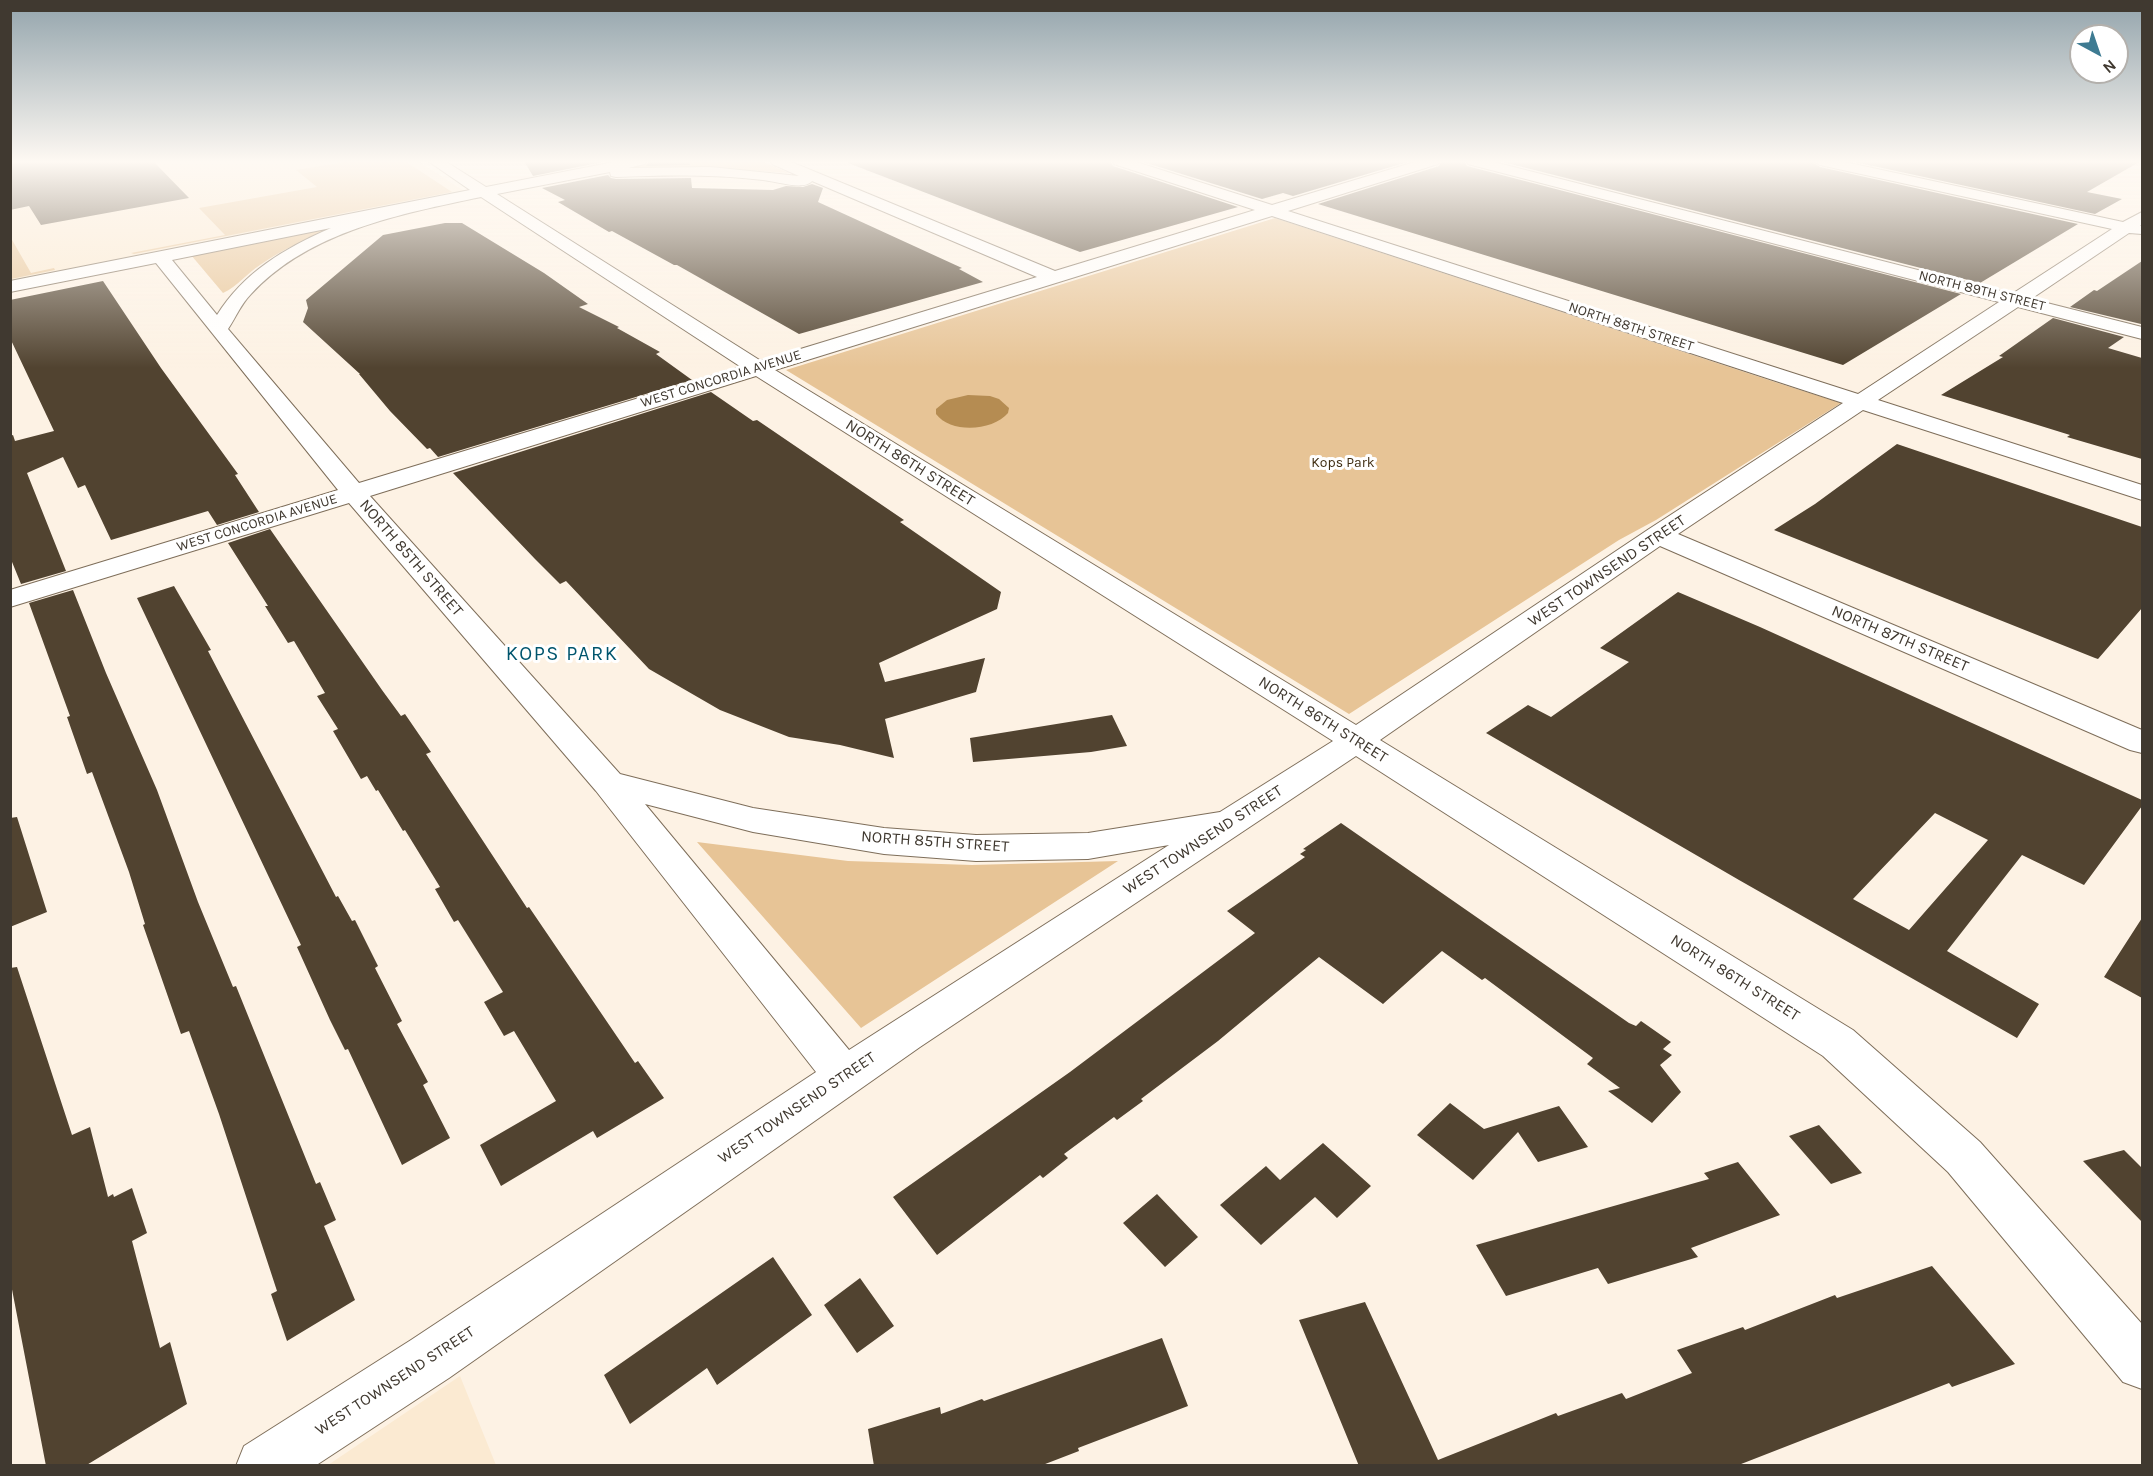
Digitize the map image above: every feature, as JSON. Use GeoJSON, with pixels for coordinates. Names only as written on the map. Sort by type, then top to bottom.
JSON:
{"type":"FeatureCollection","features":[{"type":"Feature","properties":{"kind":"street"},"geometry":{"type":"LineString","coordinates":[[10,286],[295,230]]}},
{"type":"Feature","properties":{"kind":"street"},"geometry":{"type":"LineString","coordinates":[[218,329],[246,288],[285,258],[343,230]]}},
{"type":"Feature","properties":{"kind":"street","name":"NORTH 86TH STREET"},"geometry":{"type":"LineString","coordinates":[[542,230],[757,368],[1357,740],[1838,1043],[1964,1156],[2142,1363]]}},
{"type":"Feature","properties":{"kind":"street"},"geometry":{"type":"LineString","coordinates":[[939,230],[1053,277]]}},
{"type":"Feature","properties":{"kind":"street","name":"WEST CONCORDIA AVENUE"},"geometry":{"type":"LineString","coordinates":[[10,599],[1210,230]]}},
{"type":"Feature","properties":{"kind":"street","name":"NORTH 88TH STREET"},"geometry":{"type":"LineString","coordinates":[[1332,230],[2142,493]]}},
{"type":"Feature","properties":{"kind":"street","name":"NORTH 89TH STREET"},"geometry":{"type":"LineString","coordinates":[[1742,230],[2142,333]]}},
{"type":"Feature","properties":{"kind":"street","name":"WEST TOWNSEND STREET"},"geometry":{"type":"LineString","coordinates":[[264,1466],[430,1359],[844,1075],[1357,740],[1862,401],[2016,300],[2129,230]]}},
{"type":"Feature","properties":{"kind":"street","name":"NORTH 85TH STREET"},"geometry":{"type":"LineString","coordinates":[[160,257],[354,493],[608,783],[844,1075]]}},
{"type":"Feature","properties":{"kind":"street","name":"NORTH 87TH STREET"},"geometry":{"type":"LineString","coordinates":[[1658,536],[2142,742]]}},
{"type":"Feature","properties":{"kind":"street","name":"NORTH 85TH STREET"},"geometry":{"type":"LineString","coordinates":[[608,783],[753,820],[884,841],[976,848],[1088,846],[1229,822]]}},
{"type":"Feature","properties":{"kind":"shaded area"},"geometry":{"type":"Polygon","coordinates":[[[11,230],[277,230],[11,283],[11,230]]]}},
{"type":"Feature","properties":{"kind":"shaded area"},"geometry":{"type":"Polygon","coordinates":[[[968,395],[990,396],[999,399],[1009,408],[1008,413],[993,424],[972,428],[951,425],[936,414],[936,409],[947,400],[968,395]]]}},
{"type":"Feature","properties":{"kind":"shaded area"},"geometry":{"type":"Polygon","coordinates":[[[460,1376],[496,1465],[328,1465],[460,1376]]]}},
{"type":"Feature","properties":{"kind":"green space"},"geometry":{"type":"Polygon","coordinates":[[[220,230],[258,230],[131,253],[225,235],[220,230]]]}},
{"type":"Feature","properties":{"kind":"green space"},"geometry":{"type":"Polygon","coordinates":[[[328,230],[278,254],[255,268],[223,293],[191,255],[328,230]]]}},
{"type":"Feature","properties":{"kind":"green space","name":"Kops Park"},"geometry":{"type":"Polygon","coordinates":[[[1237,230],[1311,230],[1841,403],[1656,520],[1619,540],[1349,714],[786,370],[1237,230]]]}},
{"type":"Feature","properties":{"kind":"green space"},"geometry":{"type":"Polygon","coordinates":[[[11,238],[31,273],[54,268],[55,270],[11,279],[11,238]]]}},
{"type":"Feature","properties":{"kind":"green space"},"geometry":{"type":"Polygon","coordinates":[[[697,842],[848,861],[972,865],[1118,861],[861,1028],[697,842]]]}},
{"type":"Feature","properties":{"kind":"building"},"geometry":{"type":"Polygon","coordinates":[[[409,230],[473,230],[544,273],[588,304],[579,307],[619,327],[617,328],[660,352],[656,354],[692,380],[438,457],[430,448],[427,449],[390,411],[360,374],[303,322],[308,308],[306,300],[383,235],[409,230]]]}},
{"type":"Feature","properties":{"kind":"building"},"geometry":{"type":"Polygon","coordinates":[[[605,230],[879,230],[962,268],[959,269],[983,282],[799,334],[677,265],[612,231],[605,230]]]}},
{"type":"Feature","properties":{"kind":"building"},"geometry":{"type":"Polygon","coordinates":[[[1022,230],[1158,230],[1080,252],[1022,230]]]}},
{"type":"Feature","properties":{"kind":"building"},"geometry":{"type":"Polygon","coordinates":[[[1402,230],[1714,230],[1961,294],[1843,365],[1402,230]]]}},
{"type":"Feature","properties":{"kind":"building"},"geometry":{"type":"Polygon","coordinates":[[[1771,230],[2068,230],[1980,283],[1771,230]]]}},
{"type":"Feature","properties":{"kind":"building"},"geometry":{"type":"Polygon","coordinates":[[[2142,261],[2141,324],[2070,307],[2094,290],[2097,291],[2142,261]]]}},
{"type":"Feature","properties":{"kind":"building"},"geometry":{"type":"Polygon","coordinates":[[[103,281],[161,368],[238,474],[235,475],[259,512],[217,525],[208,511],[111,540],[85,485],[78,488],[63,457],[27,473],[66,571],[21,584],[10,557],[10,436],[13,435],[15,441],[54,431],[10,338],[10,300],[103,281]]]}},
{"type":"Feature","properties":{"kind":"building"},"geometry":{"type":"Polygon","coordinates":[[[2053,318],[2124,337],[2108,348],[2142,358],[2142,459],[1941,395],[2003,357],[1999,356],[2053,318]]]}},
{"type":"Feature","properties":{"kind":"building"},"geometry":{"type":"Polygon","coordinates":[[[711,392],[753,421],[757,420],[904,520],[900,522],[1001,592],[997,609],[879,663],[885,682],[985,658],[976,692],[885,719],[894,758],[840,745],[789,737],[720,710],[649,669],[566,581],[560,584],[453,473],[711,392]]]}},
{"type":"Feature","properties":{"kind":"building"},"geometry":{"type":"Polygon","coordinates":[[[1897,444],[2142,527],[2142,608],[2098,659],[1774,530],[1815,504],[1897,444]]]}},
{"type":"Feature","properties":{"kind":"building"},"geometry":{"type":"Polygon","coordinates":[[[270,529],[382,690],[401,716],[405,714],[431,752],[426,754],[527,908],[529,907],[635,1063],[638,1061],[664,1098],[597,1138],[593,1131],[501,1186],[480,1145],[556,1101],[514,1031],[504,1036],[484,1002],[503,992],[458,920],[454,922],[435,889],[440,887],[405,830],[403,831],[367,776],[361,779],[333,731],[338,729],[317,696],[325,693],[294,641],[288,643],[265,606],[268,606],[228,543],[270,529]]]}},
{"type":"Feature","properties":{"kind":"building"},"geometry":{"type":"Polygon","coordinates":[[[174,586],[211,650],[208,651],[336,897],[338,896],[352,921],[355,920],[378,966],[375,968],[402,1021],[397,1024],[428,1082],[423,1085],[450,1138],[402,1165],[348,1049],[345,1050],[330,1020],[297,947],[301,945],[137,598],[174,586]]]}},
{"type":"Feature","properties":{"kind":"building"},"geometry":{"type":"Polygon","coordinates":[[[73,590],[157,790],[198,902],[233,987],[236,986],[316,1184],[320,1182],[336,1220],[324,1226],[355,1300],[287,1341],[271,1294],[277,1291],[219,1114],[189,1031],[181,1034],[143,925],[145,924],[129,872],[92,772],[87,774],[67,717],[70,716],[29,603],[73,590]]]}},
{"type":"Feature","properties":{"kind":"building"},"geometry":{"type":"Polygon","coordinates":[[[1678,592],[2142,800],[2142,806],[2084,885],[2022,855],[1947,951],[2039,1004],[2017,1038],[1486,733],[1528,705],[1551,717],[1629,662],[1600,648],[1678,592]],[[1935,813],[1853,899],[1909,930],[1988,840],[1935,813]]]}},
{"type":"Feature","properties":{"kind":"building"},"geometry":{"type":"Polygon","coordinates":[[[1112,715],[1127,746],[1091,752],[973,762],[970,738],[1112,715]]]}},
{"type":"Feature","properties":{"kind":"building"},"geometry":{"type":"Polygon","coordinates":[[[17,817],[47,912],[10,927],[10,818],[17,817]]]}},
{"type":"Feature","properties":{"kind":"building"},"geometry":{"type":"Polygon","coordinates":[[[1341,823],[1629,1023],[1636,1026],[1641,1021],[1671,1042],[1663,1049],[1672,1055],[1660,1065],[1681,1092],[1652,1123],[1608,1091],[1620,1088],[1587,1064],[1593,1058],[1485,978],[1482,980],[1442,951],[1383,1004],[1319,957],[1218,1041],[1141,1099],[1143,1101],[1117,1120],[1114,1117],[1064,1154],[1068,1158],[1043,1178],[1040,1175],[937,1255],[893,1197],[1070,1072],[1255,933],[1227,911],[1305,857],[1300,854],[1306,850],[1303,849],[1341,823]]]}},
{"type":"Feature","properties":{"kind":"building"},"geometry":{"type":"Polygon","coordinates":[[[2142,918],[2142,998],[2104,977],[2142,918]]]}},
{"type":"Feature","properties":{"kind":"building"},"geometry":{"type":"Polygon","coordinates":[[[17,967],[72,1135],[90,1127],[108,1197],[113,1194],[114,1197],[132,1188],[147,1233],[132,1241],[160,1348],[170,1342],[187,1404],[85,1466],[46,1466],[10,1279],[10,968],[17,967]]]}},
{"type":"Feature","properties":{"kind":"building"},"geometry":{"type":"Polygon","coordinates":[[[1450,1103],[1484,1129],[1559,1106],[1588,1147],[1538,1162],[1518,1132],[1473,1180],[1417,1135],[1450,1103]]]}},
{"type":"Feature","properties":{"kind":"building"},"geometry":{"type":"Polygon","coordinates":[[[1819,1125],[1862,1173],[1831,1184],[1789,1136],[1819,1125]]]}},
{"type":"Feature","properties":{"kind":"building"},"geometry":{"type":"Polygon","coordinates":[[[1323,1143],[1371,1186],[1337,1218],[1315,1197],[1261,1245],[1220,1205],[1266,1166],[1280,1180],[1323,1143]]]}},
{"type":"Feature","properties":{"kind":"building"},"geometry":{"type":"Polygon","coordinates":[[[2124,1150],[2142,1168],[2142,1222],[2083,1161],[2124,1150]]]}},
{"type":"Feature","properties":{"kind":"building"},"geometry":{"type":"Polygon","coordinates":[[[1738,1162],[1780,1215],[1691,1248],[1698,1257],[1608,1284],[1598,1268],[1506,1296],[1476,1245],[1709,1179],[1704,1173],[1738,1162]]]}},
{"type":"Feature","properties":{"kind":"building"},"geometry":{"type":"Polygon","coordinates":[[[1157,1194],[1198,1237],[1165,1267],[1123,1223],[1157,1194]]]}},
{"type":"Feature","properties":{"kind":"building"},"geometry":{"type":"Polygon","coordinates":[[[773,1257],[812,1315],[717,1385],[707,1368],[630,1424],[604,1375],[773,1257]]]}},
{"type":"Feature","properties":{"kind":"building"},"geometry":{"type":"Polygon","coordinates":[[[1932,1266],[2015,1364],[1952,1387],[1949,1383],[1736,1466],[1359,1466],[1299,1320],[1365,1302],[1438,1460],[1556,1413],[1558,1416],[1622,1393],[1626,1399],[1692,1373],[1677,1350],[1743,1327],[1745,1330],[1835,1295],[1837,1298],[1932,1266]]]}},
{"type":"Feature","properties":{"kind":"building"},"geometry":{"type":"Polygon","coordinates":[[[860,1278],[894,1326],[857,1353],[824,1305],[860,1278]]]}},
{"type":"Feature","properties":{"kind":"building"},"geometry":{"type":"Polygon","coordinates":[[[1162,1338],[1188,1406],[1078,1448],[1079,1451],[1040,1466],[874,1466],[868,1429],[940,1407],[941,1414],[982,1399],[984,1401],[1162,1338]]]}},
{"type":"Feature","properties":{"kind":"district","name":"KOPS PARK"},"geometry":{"type":"Point","coordinates":[562,654]}}]}
